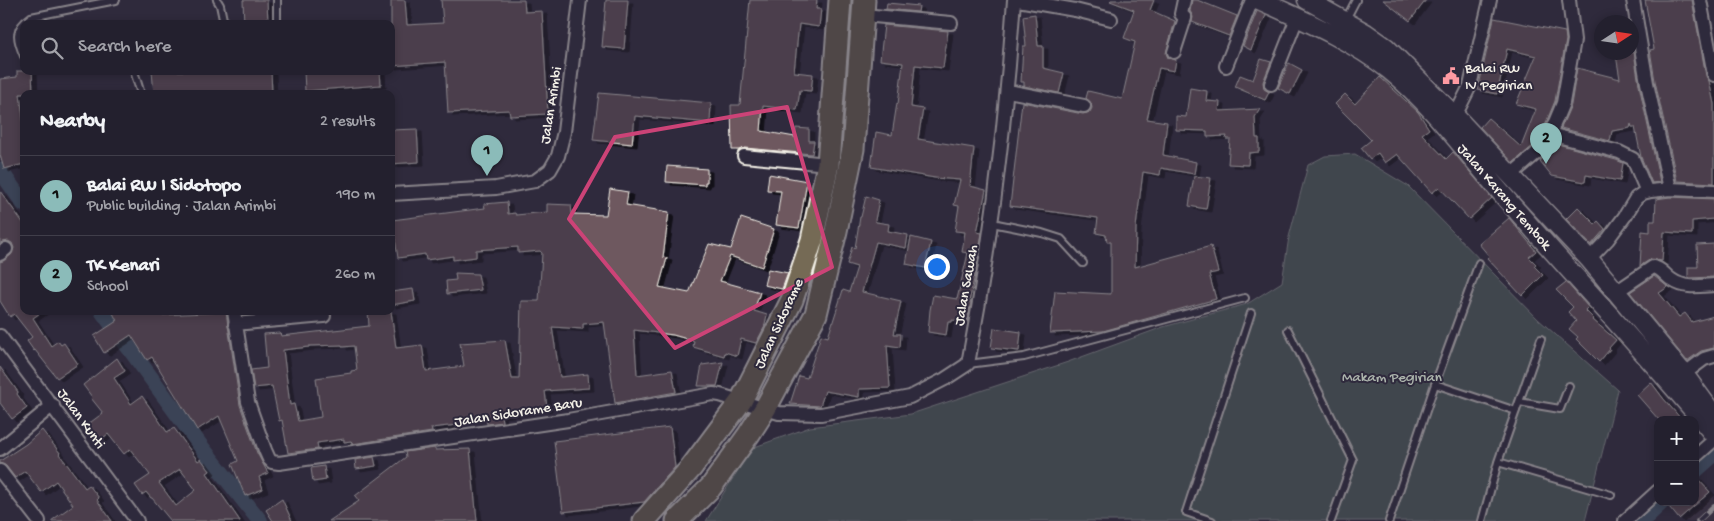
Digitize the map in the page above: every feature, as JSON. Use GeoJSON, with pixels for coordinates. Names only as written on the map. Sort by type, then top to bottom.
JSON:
{"type":"FeatureCollection","features":[{"type":"Feature","properties":{"kind":"highway","name":"Jalan Sidorame"},"geometry":{"type":"LineString","coordinates":[[644,521],[691,468],[741,402],[792,300],[812,240],[828,164],[840,0]]}},
{"type":"Feature","properties":{"kind":"highway","name":"Jalan Sidorame"},"geometry":{"type":"LineString","coordinates":[[677,521],[711,487],[765,409],[816,314],[853,150],[863,8]]}},
{"type":"Feature","properties":{"kind":"main road","name":"Jalan Karang Tembok"},"geometry":{"type":"LineString","coordinates":[[1259,0],[1334,36],[1388,69],[1405,84],[1453,136],[1546,244],[1686,385],[1714,416]]}},
{"type":"Feature","properties":{"kind":"main road","name":"Jalan Karang Tembok"},"geometry":{"type":"LineString","coordinates":[[1307,0],[1345,20],[1386,47],[1455,116],[1588,259],[1616,292],[1686,385],[1714,436]]}},
{"type":"Feature","properties":{"kind":"main road"},"geometry":{"type":"LineString","coordinates":[[1546,244],[1561,230]]}},
{"type":"Feature","properties":{"kind":"street","name":"Jalan Arimbi"},"geometry":{"type":"LineString","coordinates":[[395,194],[496,188],[535,181],[550,170],[558,156],[564,132],[580,0]]}},
{"type":"Feature","properties":{"kind":"street"},"geometry":{"type":"LineString","coordinates":[[1016,0],[1075,10],[1111,19]]}},
{"type":"Feature","properties":{"kind":"street","name":"Jalan Sawah"},"geometry":{"type":"LineString","coordinates":[[968,364],[992,223],[1008,91],[1016,0]]}},
{"type":"Feature","properties":{"kind":"street"},"geometry":{"type":"LineString","coordinates":[[1174,52],[1185,18],[1181,14],[1184,0]]}},
{"type":"Feature","properties":{"kind":"street"},"geometry":{"type":"LineString","coordinates":[[1226,66],[1252,0]]}},
{"type":"Feature","properties":{"kind":"street"},"geometry":{"type":"LineString","coordinates":[[1455,116],[1470,86],[1490,0]]}},
{"type":"Feature","properties":{"kind":"street"},"geometry":{"type":"LineString","coordinates":[[1510,176],[1540,150],[1550,134],[1562,103],[1574,40],[1570,0]]}},
{"type":"Feature","properties":{"kind":"street"},"geometry":{"type":"LineString","coordinates":[[1633,0],[1647,83],[1670,190]]}},
{"type":"Feature","properties":{"kind":"street"},"geometry":{"type":"LineString","coordinates":[[1700,0],[1714,75]]}},
{"type":"Feature","properties":{"kind":"street"},"geometry":{"type":"LineString","coordinates":[[863,8],[951,23]]}},
{"type":"Feature","properties":{"kind":"street"},"geometry":{"type":"LineString","coordinates":[[1271,84],[1297,18]]}},
{"type":"Feature","properties":{"kind":"street"},"geometry":{"type":"LineString","coordinates":[[1008,91],[1084,106]]}},
{"type":"Feature","properties":{"kind":"street"},"geometry":{"type":"LineString","coordinates":[[1550,134],[1619,152],[1633,158],[1647,192]]}},
{"type":"Feature","properties":{"kind":"street"},"geometry":{"type":"LineString","coordinates":[[744,156],[828,164]]}},
{"type":"Feature","properties":{"kind":"street"},"geometry":{"type":"LineString","coordinates":[[1588,259],[1626,216],[1636,198],[1647,192],[1670,190],[1714,191]]}},
{"type":"Feature","properties":{"kind":"street"},"geometry":{"type":"LineString","coordinates":[[1616,292],[1653,267],[1659,268],[1670,280],[1685,287],[1714,285]]}},
{"type":"Feature","properties":{"kind":"street"},"geometry":{"type":"LineString","coordinates":[[235,318],[324,316]]}},
{"type":"Feature","properties":{"kind":"street","name":"Jalan Sidorame Baru"},"geometry":{"type":"LineString","coordinates":[[235,318],[248,402],[264,450],[272,462],[278,463],[558,421],[713,394],[765,409]]}},
{"type":"Feature","properties":{"kind":"street","name":"Jalan Kunti"},"geometry":{"type":"LineString","coordinates":[[0,336],[53,405],[137,521]]}},
{"type":"Feature","properties":{"kind":"street"},"geometry":{"type":"LineString","coordinates":[[1686,385],[1704,359],[1714,356]]}},
{"type":"Feature","properties":{"kind":"street"},"geometry":{"type":"LineString","coordinates":[[765,409],[779,413],[821,414],[901,399],[910,397],[945,379],[968,364]]}},
{"type":"Feature","properties":{"kind":"street"},"geometry":{"type":"LineString","coordinates":[[0,449],[53,405]]}},
{"type":"Feature","properties":{"kind":"street"},"geometry":{"type":"LineString","coordinates":[[1699,453],[1714,440]]}},
{"type":"Feature","properties":{"kind":"street"},"geometry":{"type":"LineString","coordinates":[[0,471],[39,521]]}},
{"type":"Feature","properties":{"kind":"street"},"geometry":{"type":"LineString","coordinates":[[1625,521],[1654,495]]}},
{"type":"Feature","properties":{"kind":"lane"},"geometry":{"type":"LineString","coordinates":[[27,20],[31,17],[95,2],[116,0]]}},
{"type":"Feature","properties":{"kind":"lane"},"geometry":{"type":"LineString","coordinates":[[217,0],[223,20]]}},
{"type":"Feature","properties":{"kind":"lane"},"geometry":{"type":"LineString","coordinates":[[276,0],[277,20]]}},
{"type":"Feature","properties":{"kind":"lane"},"geometry":{"type":"LineString","coordinates":[[1334,36],[1356,0]]}},
{"type":"Feature","properties":{"kind":"lane"},"geometry":{"type":"LineString","coordinates":[[20,28],[18,31],[20,45]]}},
{"type":"Feature","properties":{"kind":"lane"},"geometry":{"type":"LineString","coordinates":[[135,75],[140,90]]}},
{"type":"Feature","properties":{"kind":"lane"},"geometry":{"type":"LineString","coordinates":[[992,223],[1042,233],[1061,239],[1083,263]]}},
{"type":"Feature","properties":{"kind":"lane"},"geometry":{"type":"LineString","coordinates":[[1389,521],[1435,384],[1479,263]]}},
{"type":"Feature","properties":{"kind":"lane"},"geometry":{"type":"LineString","coordinates":[[968,364],[1024,358],[1245,298]]}},
{"type":"Feature","properties":{"kind":"lane"},"geometry":{"type":"LineString","coordinates":[[1212,521],[1186,512],[1251,313]]}},
{"type":"Feature","properties":{"kind":"lane"},"geometry":{"type":"LineString","coordinates":[[1288,330],[1353,460],[1331,521]]}},
{"type":"Feature","properties":{"kind":"lane"},"geometry":{"type":"LineString","coordinates":[[1482,521],[1498,462],[1541,339]]}},
{"type":"Feature","properties":{"kind":"lane"},"geometry":{"type":"LineString","coordinates":[[1435,384],[1516,411]]}},
{"type":"Feature","properties":{"kind":"lane"},"geometry":{"type":"LineString","coordinates":[[1519,402],[1560,409],[1569,386]]}},
{"type":"Feature","properties":{"kind":"lane"},"geometry":{"type":"LineString","coordinates":[[1498,462],[1611,495]]}},
{"type":"Feature","properties":{"kind":"highlighted area"},"geometry":{"type":"Polygon","coordinates":[[[787,107],[832,267],[675,348],[569,219],[615,137],[787,107]]]}},
{"type":"Feature","properties":{"kind":"shaded area"},"geometry":{"type":"Polygon","coordinates":[[[1714,493],[1714,519],[1712,521],[1683,521],[1714,493]]]}},
{"type":"Feature","properties":{"kind":"green space","name":"Makam Pegirian"},"geometry":{"type":"Polygon","coordinates":[[[1355,154],[1408,186],[1538,319],[1618,390],[1585,521],[706,521],[752,448],[810,427],[911,414],[1068,362],[1163,327],[1247,304],[1282,282],[1289,237],[1308,165],[1325,156],[1355,154]]]}},
{"type":"Feature","properties":{"kind":"building"},"geometry":{"type":"Polygon","coordinates":[[[243,0],[267,0],[268,20],[244,20],[243,0]]]}},
{"type":"Feature","properties":{"kind":"building"},"geometry":{"type":"Polygon","coordinates":[[[391,0],[405,0],[407,25],[443,23],[441,0],[524,0],[525,12],[542,11],[548,114],[510,116],[509,110],[448,113],[445,62],[395,66],[395,20],[391,20],[391,0]]]}},
{"type":"Feature","properties":{"kind":"building"},"geometry":{"type":"Polygon","coordinates":[[[606,0],[628,0],[624,49],[602,47],[606,0]]]}},
{"type":"Feature","properties":{"kind":"building"},"geometry":{"type":"Polygon","coordinates":[[[750,0],[817,0],[816,9],[821,9],[819,27],[799,24],[794,72],[813,74],[811,91],[800,90],[797,110],[763,106],[761,131],[795,137],[796,128],[809,129],[809,141],[814,141],[812,154],[745,148],[732,150],[731,105],[740,105],[750,0]]]}},
{"type":"Feature","properties":{"kind":"building"},"geometry":{"type":"Polygon","coordinates":[[[1111,0],[1154,0],[1150,10],[1175,21],[1166,53],[1168,58],[1176,60],[1174,71],[1159,68],[1147,119],[1167,122],[1163,155],[1196,162],[1194,174],[1161,168],[1160,175],[1143,172],[1136,227],[1135,267],[1211,246],[1218,272],[1209,274],[1216,299],[1103,331],[1050,333],[1055,291],[1111,294],[1111,242],[1107,242],[1106,235],[1096,233],[1098,218],[1010,206],[1022,102],[1083,114],[1090,112],[1092,108],[1091,103],[1086,98],[1088,91],[1122,99],[1135,42],[1124,38],[1134,10],[1111,0]]]}},
{"type":"Feature","properties":{"kind":"building"},"geometry":{"type":"Polygon","coordinates":[[[1192,0],[1197,0],[1237,16],[1229,36],[1192,22],[1193,17],[1190,11],[1192,0]]]}},
{"type":"Feature","properties":{"kind":"building"},"geometry":{"type":"Polygon","coordinates":[[[1383,0],[1426,0],[1410,21],[1383,0]]]}},
{"type":"Feature","properties":{"kind":"building"},"geometry":{"type":"Polygon","coordinates":[[[1645,0],[1692,0],[1706,76],[1709,81],[1714,104],[1714,183],[1677,181],[1655,81],[1650,50],[1654,49],[1645,0]]]}},
{"type":"Feature","properties":{"kind":"building"},"geometry":{"type":"Polygon","coordinates":[[[887,3],[919,6],[918,12],[886,9],[887,3]]]}},
{"type":"Feature","properties":{"kind":"building"},"geometry":{"type":"Polygon","coordinates":[[[1257,11],[1266,15],[1251,50],[1243,46],[1257,11]]]}},
{"type":"Feature","properties":{"kind":"building"},"geometry":{"type":"Polygon","coordinates":[[[1035,14],[1038,46],[1043,46],[1043,68],[1064,73],[1059,93],[1024,86],[1024,82],[1021,82],[1023,46],[1026,46],[1023,16],[1035,14]]]}},
{"type":"Feature","properties":{"kind":"building"},"geometry":{"type":"Polygon","coordinates":[[[1494,18],[1565,32],[1566,40],[1555,101],[1543,130],[1534,145],[1513,163],[1480,127],[1488,118],[1521,147],[1536,109],[1516,104],[1536,56],[1507,49],[1497,94],[1478,90],[1494,18]]]}},
{"type":"Feature","properties":{"kind":"building"},"geometry":{"type":"Polygon","coordinates":[[[884,25],[948,31],[943,68],[915,65],[911,107],[923,109],[918,139],[974,148],[970,186],[986,190],[977,232],[982,233],[967,322],[952,320],[952,322],[948,322],[946,335],[928,332],[933,295],[957,299],[968,253],[962,252],[965,232],[955,231],[959,206],[954,205],[960,180],[935,178],[871,167],[876,132],[892,135],[903,63],[880,60],[884,25]]]}},
{"type":"Feature","properties":{"kind":"building"},"geometry":{"type":"Polygon","coordinates":[[[1261,59],[1271,62],[1263,82],[1264,89],[1269,92],[1265,100],[1235,87],[1240,75],[1253,80],[1261,59]]]}},
{"type":"Feature","properties":{"kind":"building"},"geometry":{"type":"Polygon","coordinates":[[[1617,60],[1635,60],[1660,182],[1652,183],[1641,157],[1635,127],[1632,127],[1631,124],[1630,128],[1612,131],[1610,141],[1561,128],[1571,105],[1577,68],[1620,79],[1617,60]]]}},
{"type":"Feature","properties":{"kind":"building"},"geometry":{"type":"Polygon","coordinates":[[[1289,63],[1302,70],[1290,94],[1278,88],[1289,63]]]}},
{"type":"Feature","properties":{"kind":"building"},"geometry":{"type":"Polygon","coordinates":[[[17,71],[20,71],[20,75],[32,75],[33,90],[20,90],[20,165],[4,169],[0,155],[0,79],[17,77],[17,71]]]}},
{"type":"Feature","properties":{"kind":"building"},"geometry":{"type":"Polygon","coordinates":[[[152,75],[271,75],[272,90],[154,90],[152,75]]]}},
{"type":"Feature","properties":{"kind":"building"},"geometry":{"type":"Polygon","coordinates":[[[304,75],[380,75],[381,85],[305,90],[304,75]]]}},
{"type":"Feature","properties":{"kind":"building"},"geometry":{"type":"Polygon","coordinates":[[[1380,77],[1418,112],[1429,129],[1422,134],[1446,159],[1453,152],[1492,198],[1469,219],[1439,187],[1432,193],[1397,154],[1385,163],[1378,153],[1370,159],[1361,148],[1371,140],[1335,104],[1345,94],[1355,104],[1380,77]]]}},
{"type":"Feature","properties":{"kind":"building"},"geometry":{"type":"Polygon","coordinates":[[[1190,88],[1207,91],[1206,101],[1220,102],[1219,111],[1260,109],[1255,117],[1256,138],[1259,138],[1259,152],[1249,153],[1248,165],[1228,164],[1230,139],[1226,139],[1227,136],[1207,137],[1207,131],[1176,130],[1176,116],[1186,117],[1190,88]]]}},
{"type":"Feature","properties":{"kind":"building"},"geometry":{"type":"Polygon","coordinates":[[[599,93],[711,103],[710,123],[635,116],[632,144],[593,140],[599,93]]]}},
{"type":"Feature","properties":{"kind":"building"},"geometry":{"type":"Polygon","coordinates":[[[417,129],[419,162],[395,164],[395,130],[417,129]]]}},
{"type":"Feature","properties":{"kind":"building"},"geometry":{"type":"Polygon","coordinates":[[[1554,143],[1623,163],[1620,181],[1586,175],[1585,182],[1552,176],[1540,161],[1547,155],[1554,143]]]}},
{"type":"Feature","properties":{"kind":"building"},"geometry":{"type":"Polygon","coordinates":[[[667,166],[707,169],[707,182],[705,182],[705,185],[666,182],[667,166]]]}},
{"type":"Feature","properties":{"kind":"building"},"geometry":{"type":"Polygon","coordinates":[[[769,174],[807,181],[799,228],[776,225],[781,191],[767,190],[769,174]]]}},
{"type":"Feature","properties":{"kind":"building"},"geometry":{"type":"Polygon","coordinates":[[[1194,176],[1211,178],[1206,209],[1189,206],[1194,176]]]}},
{"type":"Feature","properties":{"kind":"building"},"geometry":{"type":"Polygon","coordinates":[[[610,189],[628,192],[626,205],[669,212],[663,257],[667,258],[659,287],[689,293],[709,244],[731,249],[741,218],[774,229],[762,267],[730,256],[720,281],[760,292],[754,311],[767,315],[764,328],[756,343],[741,339],[737,356],[725,352],[724,356],[693,347],[694,341],[673,335],[634,330],[637,375],[672,370],[676,392],[615,403],[604,322],[583,324],[583,329],[552,327],[560,377],[588,374],[589,388],[545,391],[547,408],[501,415],[502,422],[487,424],[486,415],[457,420],[457,425],[431,428],[432,432],[352,444],[351,441],[344,442],[344,439],[317,443],[318,449],[288,453],[282,420],[279,421],[272,386],[254,388],[251,370],[267,368],[264,334],[280,333],[281,336],[369,326],[368,315],[392,315],[396,348],[422,345],[426,371],[464,366],[460,343],[505,340],[512,379],[519,379],[521,301],[539,301],[542,253],[540,251],[518,253],[518,247],[476,250],[476,257],[453,260],[453,256],[426,260],[425,254],[398,258],[395,239],[395,220],[485,208],[484,204],[507,202],[508,214],[547,212],[547,204],[571,205],[572,214],[606,215],[610,189]],[[309,346],[283,350],[290,405],[294,404],[298,421],[321,417],[316,378],[351,373],[351,371],[357,370],[354,346],[309,346]]]}},
{"type":"Feature","properties":{"kind":"building"},"geometry":{"type":"Polygon","coordinates":[[[0,191],[20,218],[20,315],[37,315],[33,318],[51,346],[58,341],[61,345],[64,343],[78,364],[57,378],[27,341],[32,337],[14,314],[10,317],[0,301],[0,262],[11,255],[14,248],[12,243],[8,241],[0,243],[0,191]]]}},
{"type":"Feature","properties":{"kind":"building"},"geometry":{"type":"Polygon","coordinates":[[[866,196],[879,200],[876,222],[889,224],[888,231],[908,235],[906,248],[876,242],[862,292],[901,301],[894,334],[901,334],[900,347],[887,345],[890,388],[859,389],[859,397],[825,391],[820,406],[790,404],[799,376],[807,378],[821,335],[828,337],[843,290],[849,292],[857,267],[847,264],[852,247],[855,248],[860,217],[866,196]]]}},
{"type":"Feature","properties":{"kind":"building"},"geometry":{"type":"Polygon","coordinates":[[[1670,197],[1714,199],[1714,219],[1692,221],[1692,234],[1664,232],[1662,261],[1651,259],[1640,266],[1642,231],[1650,232],[1650,221],[1655,221],[1656,199],[1670,197]]]}},
{"type":"Feature","properties":{"kind":"building"},"geometry":{"type":"Polygon","coordinates":[[[1578,207],[1595,224],[1598,221],[1605,229],[1591,245],[1566,219],[1578,207]]]}},
{"type":"Feature","properties":{"kind":"building"},"geometry":{"type":"Polygon","coordinates":[[[1509,218],[1536,251],[1529,257],[1536,264],[1534,266],[1543,275],[1522,296],[1487,258],[1489,256],[1479,244],[1509,218]]]}},
{"type":"Feature","properties":{"kind":"building"},"geometry":{"type":"Polygon","coordinates":[[[911,237],[931,242],[925,268],[906,264],[911,237]]]}},
{"type":"Feature","properties":{"kind":"building"},"geometry":{"type":"Polygon","coordinates":[[[1714,244],[1714,277],[1688,278],[1688,267],[1698,267],[1697,245],[1714,244]]]}},
{"type":"Feature","properties":{"kind":"building"},"geometry":{"type":"Polygon","coordinates":[[[768,269],[788,273],[782,289],[764,285],[768,269]]]}},
{"type":"Feature","properties":{"kind":"building"},"geometry":{"type":"Polygon","coordinates":[[[455,273],[478,274],[481,290],[447,294],[446,281],[456,280],[455,273]]]}},
{"type":"Feature","properties":{"kind":"building"},"geometry":{"type":"Polygon","coordinates":[[[1654,276],[1668,287],[1659,293],[1679,317],[1685,313],[1692,322],[1714,316],[1714,348],[1701,351],[1687,361],[1630,292],[1654,276]]]}},
{"type":"Feature","properties":{"kind":"building"},"geometry":{"type":"Polygon","coordinates":[[[1566,282],[1588,307],[1585,310],[1593,320],[1616,340],[1599,362],[1576,339],[1578,337],[1569,329],[1576,321],[1568,312],[1573,307],[1556,290],[1566,282]]]}},
{"type":"Feature","properties":{"kind":"building"},"geometry":{"type":"Polygon","coordinates":[[[413,289],[415,301],[395,304],[395,291],[413,289]]]}},
{"type":"Feature","properties":{"kind":"building"},"geometry":{"type":"Polygon","coordinates":[[[114,315],[226,315],[240,405],[257,453],[268,473],[259,477],[263,489],[245,496],[232,464],[238,461],[219,416],[197,430],[152,357],[147,360],[131,335],[104,353],[94,336],[117,321],[114,315]]]}},
{"type":"Feature","properties":{"kind":"building"},"geometry":{"type":"Polygon","coordinates":[[[994,328],[1021,332],[1019,351],[991,348],[994,328]]]}},
{"type":"Feature","properties":{"kind":"building"},"geometry":{"type":"Polygon","coordinates":[[[117,358],[125,371],[114,378],[131,404],[142,396],[167,432],[174,428],[198,461],[201,459],[210,471],[207,473],[240,521],[171,521],[146,492],[142,495],[135,485],[150,475],[130,449],[124,454],[108,434],[99,441],[87,425],[103,413],[83,385],[117,358]],[[180,469],[159,483],[176,506],[196,490],[180,469]]]}},
{"type":"Feature","properties":{"kind":"building"},"geometry":{"type":"Polygon","coordinates":[[[723,362],[717,386],[698,386],[702,365],[723,362]]]}},
{"type":"Feature","properties":{"kind":"building"},"geometry":{"type":"Polygon","coordinates":[[[0,367],[27,408],[12,419],[0,403],[0,367]]]}},
{"type":"Feature","properties":{"kind":"building"},"geometry":{"type":"Polygon","coordinates":[[[1651,382],[1679,416],[1655,416],[1637,395],[1651,382]]]}},
{"type":"Feature","properties":{"kind":"building"},"geometry":{"type":"Polygon","coordinates":[[[670,427],[675,467],[644,502],[563,512],[554,441],[670,427]]]}},
{"type":"Feature","properties":{"kind":"building"},"geometry":{"type":"Polygon","coordinates":[[[42,430],[85,488],[89,485],[99,498],[97,500],[112,521],[51,521],[73,505],[56,481],[41,492],[25,471],[15,478],[6,466],[0,463],[0,461],[26,444],[42,430]]]}},
{"type":"Feature","properties":{"kind":"building"},"geometry":{"type":"Polygon","coordinates":[[[435,448],[435,450],[470,449],[477,521],[329,521],[359,501],[355,496],[406,457],[405,452],[435,448]]]}},
{"type":"Feature","properties":{"kind":"building"},"geometry":{"type":"Polygon","coordinates":[[[374,457],[376,466],[356,469],[355,460],[374,457]]]}},
{"type":"Feature","properties":{"kind":"building"},"geometry":{"type":"Polygon","coordinates":[[[324,466],[326,480],[313,482],[311,468],[324,466]]]}},
{"type":"Feature","properties":{"kind":"building"},"geometry":{"type":"Polygon","coordinates":[[[1699,480],[1710,492],[1699,502],[1699,480]]]}},
{"type":"Feature","properties":{"kind":"building"},"geometry":{"type":"Polygon","coordinates":[[[282,499],[292,521],[273,521],[266,510],[282,499]]]}},
{"type":"Feature","properties":{"kind":"building"},"geometry":{"type":"Polygon","coordinates":[[[1668,506],[1694,506],[1679,519],[1668,506]]]}},
{"type":"Feature","properties":{"kind":"waterway"},"geometry":{"type":"LineString","coordinates":[[0,170],[20,198]]}},
{"type":"Feature","properties":{"kind":"waterway"},"geometry":{"type":"LineString","coordinates":[[105,315],[200,445],[260,521]]}},
{"type":"Feature","properties":{"kind":"waterway"},"geometry":{"type":"LineString","coordinates":[[1699,467],[1714,454]]}},
{"type":"Feature","properties":{"kind":"waterway"},"geometry":{"type":"LineString","coordinates":[[1642,521],[1658,506]]}},
{"type":"Feature","properties":{"kind":"railway"},"geometry":{"type":"LineString","coordinates":[[1698,521],[1714,506]]}},
{"type":"Feature","properties":{"kind":"place","name":"Balai RW IV Pegirian"},"geometry":{"type":"Point","coordinates":[1451,76]}},
{"type":"Feature","properties":{"kind":"place","name":"TK Kenari"},"geometry":{"type":"Point","coordinates":[1546,164]}},
{"type":"Feature","properties":{"kind":"place","name":"Balai RW I Sidotopo"},"geometry":{"type":"Point","coordinates":[487,176]}}]}
